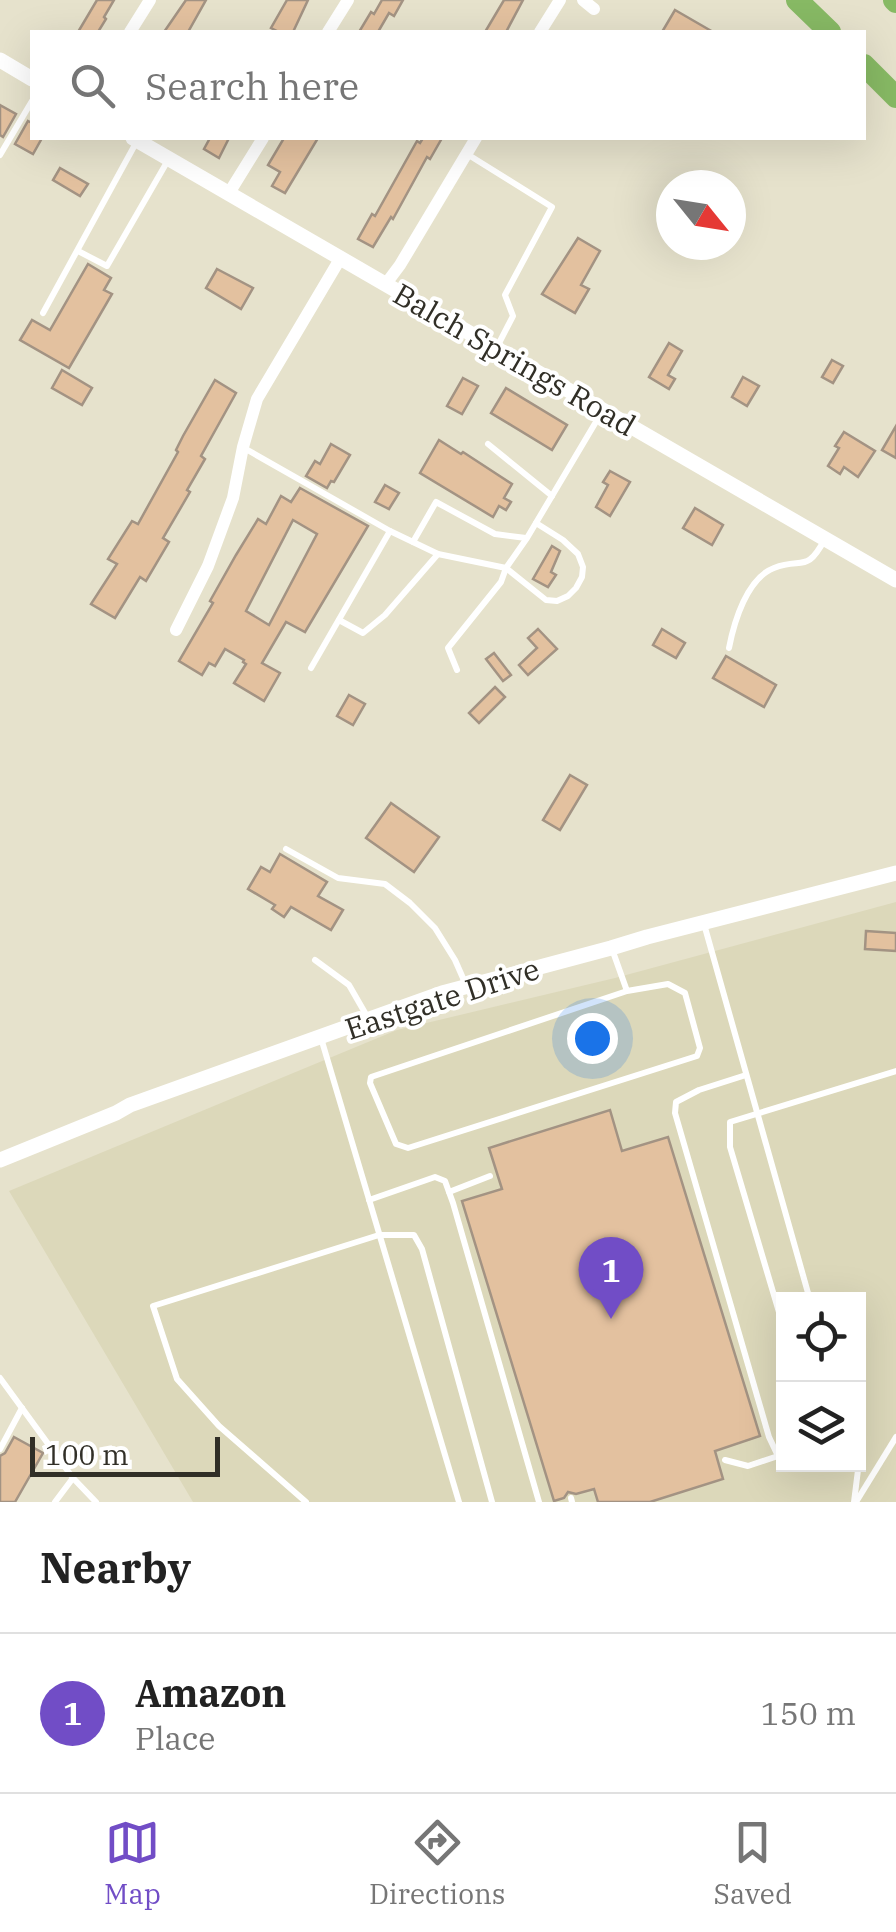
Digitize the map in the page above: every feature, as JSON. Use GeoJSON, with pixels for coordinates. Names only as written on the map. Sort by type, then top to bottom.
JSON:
{"type":"FeatureCollection","features":[{"type":"Feature","properties":{"kind":"highway"},"geometry":{"type":"LineString","coordinates":[[796,0],[828,30]]}},
{"type":"Feature","properties":{"kind":"highway"},"geometry":{"type":"LineString","coordinates":[[866,67],[896,97]]}},
{"type":"Feature","properties":{"kind":"street"},"geometry":{"type":"LineString","coordinates":[[131,30],[150,0]]}},
{"type":"Feature","properties":{"kind":"street"},"geometry":{"type":"LineString","coordinates":[[329,30],[348,0]]}},
{"type":"Feature","properties":{"kind":"street"},"geometry":{"type":"LineString","coordinates":[[541,30],[560,0]]}},
{"type":"Feature","properties":{"kind":"street"},"geometry":{"type":"LineString","coordinates":[[0,60],[30,78]]}},
{"type":"Feature","properties":{"kind":"street","name":"Balch Springs Road"},"geometry":{"type":"LineString","coordinates":[[138,140],[896,580]]}},
{"type":"Feature","properties":{"kind":"street"},"geometry":{"type":"LineString","coordinates":[[229,194],[262,140]]}},
{"type":"Feature","properties":{"kind":"street"},"geometry":{"type":"LineString","coordinates":[[385,285],[475,140]]}},
{"type":"Feature","properties":{"kind":"street"},"geometry":{"type":"LineString","coordinates":[[176,630],[208,566],[234,498],[257,399],[340,259]]}},
{"type":"Feature","properties":{"kind":"street","name":"Eastgate Drive"},"geometry":{"type":"LineString","coordinates":[[0,1160],[130,1106],[466,986],[896,873]]}},
{"type":"Feature","properties":{"kind":"lane"},"geometry":{"type":"LineString","coordinates":[[0,154],[30,104]]}},
{"type":"Feature","properties":{"kind":"lane"},"geometry":{"type":"LineString","coordinates":[[43,313],[135,140]]}},
{"type":"Feature","properties":{"kind":"lane"},"geometry":{"type":"LineString","coordinates":[[466,154],[552,207],[505,295],[514,316],[496,348]]}},
{"type":"Feature","properties":{"kind":"lane"},"geometry":{"type":"LineString","coordinates":[[78,251],[107,266],[169,158]]}},
{"type":"Feature","properties":{"kind":"lane"},"geometry":{"type":"LineString","coordinates":[[456,670],[448,648],[501,582],[604,409]]}},
{"type":"Feature","properties":{"kind":"lane"},"geometry":{"type":"LineString","coordinates":[[488,444],[552,496]]}},
{"type":"Feature","properties":{"kind":"lane"},"geometry":{"type":"LineString","coordinates":[[243,447],[390,531],[438,554],[506,568],[546,600],[557,601],[576,588],[583,567],[578,554],[536,523]]}},
{"type":"Feature","properties":{"kind":"lane"},"geometry":{"type":"LineString","coordinates":[[413,542],[436,502],[494,534],[528,538]]}},
{"type":"Feature","properties":{"kind":"lane"},"geometry":{"type":"LineString","coordinates":[[311,668],[390,531]]}},
{"type":"Feature","properties":{"kind":"lane"},"geometry":{"type":"LineString","coordinates":[[729,648],[740,609],[760,578],[770,569],[808,562],[826,538]]}},
{"type":"Feature","properties":{"kind":"lane"},"geometry":{"type":"LineString","coordinates":[[339,620],[363,633],[386,615],[438,554]]}},
{"type":"Feature","properties":{"kind":"lane"},"geometry":{"type":"LineString","coordinates":[[286,850],[338,878],[385,884],[410,902],[435,928],[466,986]]}},
{"type":"Feature","properties":{"kind":"lane"},"geometry":{"type":"LineString","coordinates":[[704,923],[808,1292]]}},
{"type":"Feature","properties":{"kind":"lane"},"geometry":{"type":"LineString","coordinates":[[611,948],[627,992]]}},
{"type":"Feature","properties":{"kind":"lane"},"geometry":{"type":"LineString","coordinates":[[315,960],[349,985],[368,1019]]}},
{"type":"Feature","properties":{"kind":"lane"},"geometry":{"type":"LineString","coordinates":[[668,984],[685,993],[700,1048],[696,1056],[408,1148],[396,1144],[370,1083],[372,1077],[627,992],[668,984]]}},
{"type":"Feature","properties":{"kind":"lane"},"geometry":{"type":"LineString","coordinates":[[320,1037],[458,1502]]}},
{"type":"Feature","properties":{"kind":"lane"},"geometry":{"type":"LineString","coordinates":[[776,1301],[730,1147],[730,1122],[896,1071]]}},
{"type":"Feature","properties":{"kind":"lane"},"geometry":{"type":"LineString","coordinates":[[746,1076],[699,1090],[676,1102],[675,1113],[768,1438],[776,1448]]}},
{"type":"Feature","properties":{"kind":"lane"},"geometry":{"type":"LineString","coordinates":[[449,1192],[490,1176]]}},
{"type":"Feature","properties":{"kind":"lane"},"geometry":{"type":"LineString","coordinates":[[369,1200],[435,1177],[445,1181],[539,1502]]}},
{"type":"Feature","properties":{"kind":"lane"},"geometry":{"type":"LineString","coordinates":[[306,1502],[219,1426],[178,1380],[152,1306],[380,1236],[414,1236],[422,1249],[492,1502]]}},
{"type":"Feature","properties":{"kind":"lane"},"geometry":{"type":"LineString","coordinates":[[0,1378],[73,1478],[96,1502]]}},
{"type":"Feature","properties":{"kind":"lane"},"geometry":{"type":"LineString","coordinates":[[0,1449],[22,1408]]}},
{"type":"Feature","properties":{"kind":"lane"},"geometry":{"type":"LineString","coordinates":[[855,1502],[896,1438]]}},
{"type":"Feature","properties":{"kind":"lane"},"geometry":{"type":"LineString","coordinates":[[725,1460],[748,1466],[776,1457]]}},
{"type":"Feature","properties":{"kind":"lane"},"geometry":{"type":"LineString","coordinates":[[855,1502],[858,1472]]}},
{"type":"Feature","properties":{"kind":"lane"},"geometry":{"type":"LineString","coordinates":[[55,1502],[73,1478]]}},
{"type":"Feature","properties":{"kind":"shaded area"},"geometry":{"type":"Polygon","coordinates":[[[896,902],[896,1502],[193,1502],[9,1191],[397,1030],[615,978],[896,902]]]}},
{"type":"Feature","properties":{"kind":"building"},"geometry":{"type":"Polygon","coordinates":[[[97,0],[114,0],[99,30],[79,30],[97,0]]]}},
{"type":"Feature","properties":{"kind":"building"},"geometry":{"type":"Polygon","coordinates":[[[186,0],[206,0],[189,30],[165,30],[186,0]]]}},
{"type":"Feature","properties":{"kind":"building"},"geometry":{"type":"Polygon","coordinates":[[[287,0],[308,0],[294,30],[271,28],[287,0]]]}},
{"type":"Feature","properties":{"kind":"building"},"geometry":{"type":"Polygon","coordinates":[[[382,0],[403,0],[379,30],[360,30],[371,12],[374,14],[382,0]]]}},
{"type":"Feature","properties":{"kind":"building"},"geometry":{"type":"Polygon","coordinates":[[[504,0],[523,0],[507,30],[486,30],[504,0]]]}},
{"type":"Feature","properties":{"kind":"building"},"geometry":{"type":"Polygon","coordinates":[[[675,10],[710,30],[663,30],[675,10]]]}},
{"type":"Feature","properties":{"kind":"building"},"geometry":{"type":"Polygon","coordinates":[[[0,105],[16,114],[3,137],[0,135],[0,105]]]}},
{"type":"Feature","properties":{"kind":"building"},"geometry":{"type":"Polygon","coordinates":[[[30,122],[30,140],[41,140],[33,154],[15,144],[30,122]]]}},
{"type":"Feature","properties":{"kind":"building"},"geometry":{"type":"Polygon","coordinates":[[[209,140],[228,140],[219,158],[204,149],[209,140]]]}},
{"type":"Feature","properties":{"kind":"building"},"geometry":{"type":"Polygon","coordinates":[[[283,140],[317,140],[285,193],[272,186],[280,172],[268,165],[283,140]]]}},
{"type":"Feature","properties":{"kind":"building"},"geometry":{"type":"Polygon","coordinates":[[[441,140],[373,247],[358,239],[417,141],[441,140]]]}},
{"type":"Feature","properties":{"kind":"building"},"geometry":{"type":"Polygon","coordinates":[[[60,168],[88,184],[80,196],[53,180],[60,168]]]}},
{"type":"Feature","properties":{"kind":"building"},"geometry":{"type":"Polygon","coordinates":[[[578,238],[600,251],[581,285],[589,289],[575,313],[542,294],[578,238]]]}},
{"type":"Feature","properties":{"kind":"building"},"geometry":{"type":"Polygon","coordinates":[[[88,264],[111,278],[104,290],[112,294],[69,368],[20,340],[32,320],[50,330],[88,264]]]}},
{"type":"Feature","properties":{"kind":"building"},"geometry":{"type":"Polygon","coordinates":[[[217,269],[253,288],[241,309],[206,288],[217,269]]]}},
{"type":"Feature","properties":{"kind":"building"},"geometry":{"type":"Polygon","coordinates":[[[669,343],[682,351],[668,375],[675,379],[669,389],[649,377],[669,343]]]}},
{"type":"Feature","properties":{"kind":"building"},"geometry":{"type":"Polygon","coordinates":[[[832,360],[843,366],[833,383],[822,377],[832,360]]]}},
{"type":"Feature","properties":{"kind":"building"},"geometry":{"type":"Polygon","coordinates":[[[62,370],[92,388],[82,405],[52,388],[62,370]]]}},
{"type":"Feature","properties":{"kind":"building"},"geometry":{"type":"Polygon","coordinates":[[[743,377],[759,386],[747,406],[732,397],[743,377]]]}},
{"type":"Feature","properties":{"kind":"building"},"geometry":{"type":"Polygon","coordinates":[[[463,378],[478,386],[462,414],[447,406],[463,378]]]}},
{"type":"Feature","properties":{"kind":"building"},"geometry":{"type":"Polygon","coordinates":[[[215,380],[236,393],[201,456],[205,459],[187,490],[190,492],[163,538],[169,542],[146,581],[140,577],[115,618],[91,604],[117,564],[108,559],[132,521],[138,524],[215,380]]]}},
{"type":"Feature","properties":{"kind":"building"},"geometry":{"type":"Polygon","coordinates":[[[506,388],[567,425],[552,450],[491,413],[506,388]]]}},
{"type":"Feature","properties":{"kind":"building"},"geometry":{"type":"Polygon","coordinates":[[[896,426],[896,458],[882,450],[896,426]]]}},
{"type":"Feature","properties":{"kind":"building"},"geometry":{"type":"Polygon","coordinates":[[[844,432],[875,451],[858,477],[844,467],[840,474],[828,466],[844,432]]]}},
{"type":"Feature","properties":{"kind":"building"},"geometry":{"type":"Polygon","coordinates":[[[439,440],[512,484],[504,498],[511,502],[506,510],[499,506],[493,517],[420,473],[439,440]]]}},
{"type":"Feature","properties":{"kind":"building"},"geometry":{"type":"Polygon","coordinates":[[[331,444],[350,455],[327,488],[306,476],[315,461],[320,464],[331,444]]]}},
{"type":"Feature","properties":{"kind":"building"},"geometry":{"type":"Polygon","coordinates":[[[610,471],[630,482],[610,516],[596,507],[608,485],[603,482],[610,471]]]}},
{"type":"Feature","properties":{"kind":"building"},"geometry":{"type":"Polygon","coordinates":[[[385,485],[399,493],[389,509],[375,502],[385,485]]]}},
{"type":"Feature","properties":{"kind":"building"},"geometry":{"type":"Polygon","coordinates":[[[300,488],[368,526],[305,632],[286,622],[262,663],[280,673],[264,701],[234,683],[246,664],[225,649],[215,666],[209,663],[202,675],[179,661],[258,519],[266,524],[281,496],[291,502],[300,488]],[[293,520],[246,611],[269,625],[317,534],[293,520]]]}},
{"type":"Feature","properties":{"kind":"building"},"geometry":{"type":"Polygon","coordinates":[[[695,508],[723,525],[712,545],[683,528],[695,508]]]}},
{"type":"Feature","properties":{"kind":"building"},"geometry":{"type":"Polygon","coordinates":[[[552,546],[560,551],[551,572],[556,575],[548,587],[533,579],[552,546]]]}},
{"type":"Feature","properties":{"kind":"building"},"geometry":{"type":"Polygon","coordinates":[[[538,629],[557,649],[528,675],[519,665],[537,648],[528,638],[538,629]]]}},
{"type":"Feature","properties":{"kind":"building"},"geometry":{"type":"Polygon","coordinates":[[[662,629],[685,643],[676,658],[653,645],[662,629]]]}},
{"type":"Feature","properties":{"kind":"building"},"geometry":{"type":"Polygon","coordinates":[[[494,653],[511,675],[503,681],[486,659],[494,653]]]}},
{"type":"Feature","properties":{"kind":"building"},"geometry":{"type":"Polygon","coordinates":[[[726,656],[776,685],[764,707],[713,678],[726,656]]]}},
{"type":"Feature","properties":{"kind":"building"},"geometry":{"type":"Polygon","coordinates":[[[495,687],[505,697],[479,723],[469,713],[495,687]]]}},
{"type":"Feature","properties":{"kind":"building"},"geometry":{"type":"Polygon","coordinates":[[[349,695],[365,704],[353,725],[337,716],[349,695]]]}},
{"type":"Feature","properties":{"kind":"building"},"geometry":{"type":"Polygon","coordinates":[[[570,775],[587,785],[560,830],[543,820],[570,775]]]}},
{"type":"Feature","properties":{"kind":"building"},"geometry":{"type":"Polygon","coordinates":[[[391,803],[439,837],[414,872],[366,838],[391,803]]]}},
{"type":"Feature","properties":{"kind":"building"},"geometry":{"type":"Polygon","coordinates":[[[280,854],[327,882],[318,896],[343,910],[331,930],[291,907],[284,917],[272,909],[275,905],[248,889],[261,867],[270,872],[280,854]]]}},
{"type":"Feature","properties":{"kind":"building"},"geometry":{"type":"Polygon","coordinates":[[[866,931],[896,933],[896,951],[865,949],[866,931]]]}},
{"type":"Feature","properties":{"kind":"building"},"geometry":{"type":"Polygon","coordinates":[[[610,1110],[622,1151],[668,1137],[760,1436],[715,1451],[723,1479],[650,1502],[598,1502],[594,1489],[568,1492],[554,1501],[462,1201],[502,1189],[489,1148],[610,1110]]]}},
{"type":"Feature","properties":{"kind":"building"},"geometry":{"type":"Polygon","coordinates":[[[14,1437],[43,1453],[15,1502],[0,1502],[0,1456],[14,1437]]]}},
{"type":"Feature","properties":{"kind":"place","name":"Amazon"},"geometry":{"type":"Point","coordinates":[611,1319]}}]}
